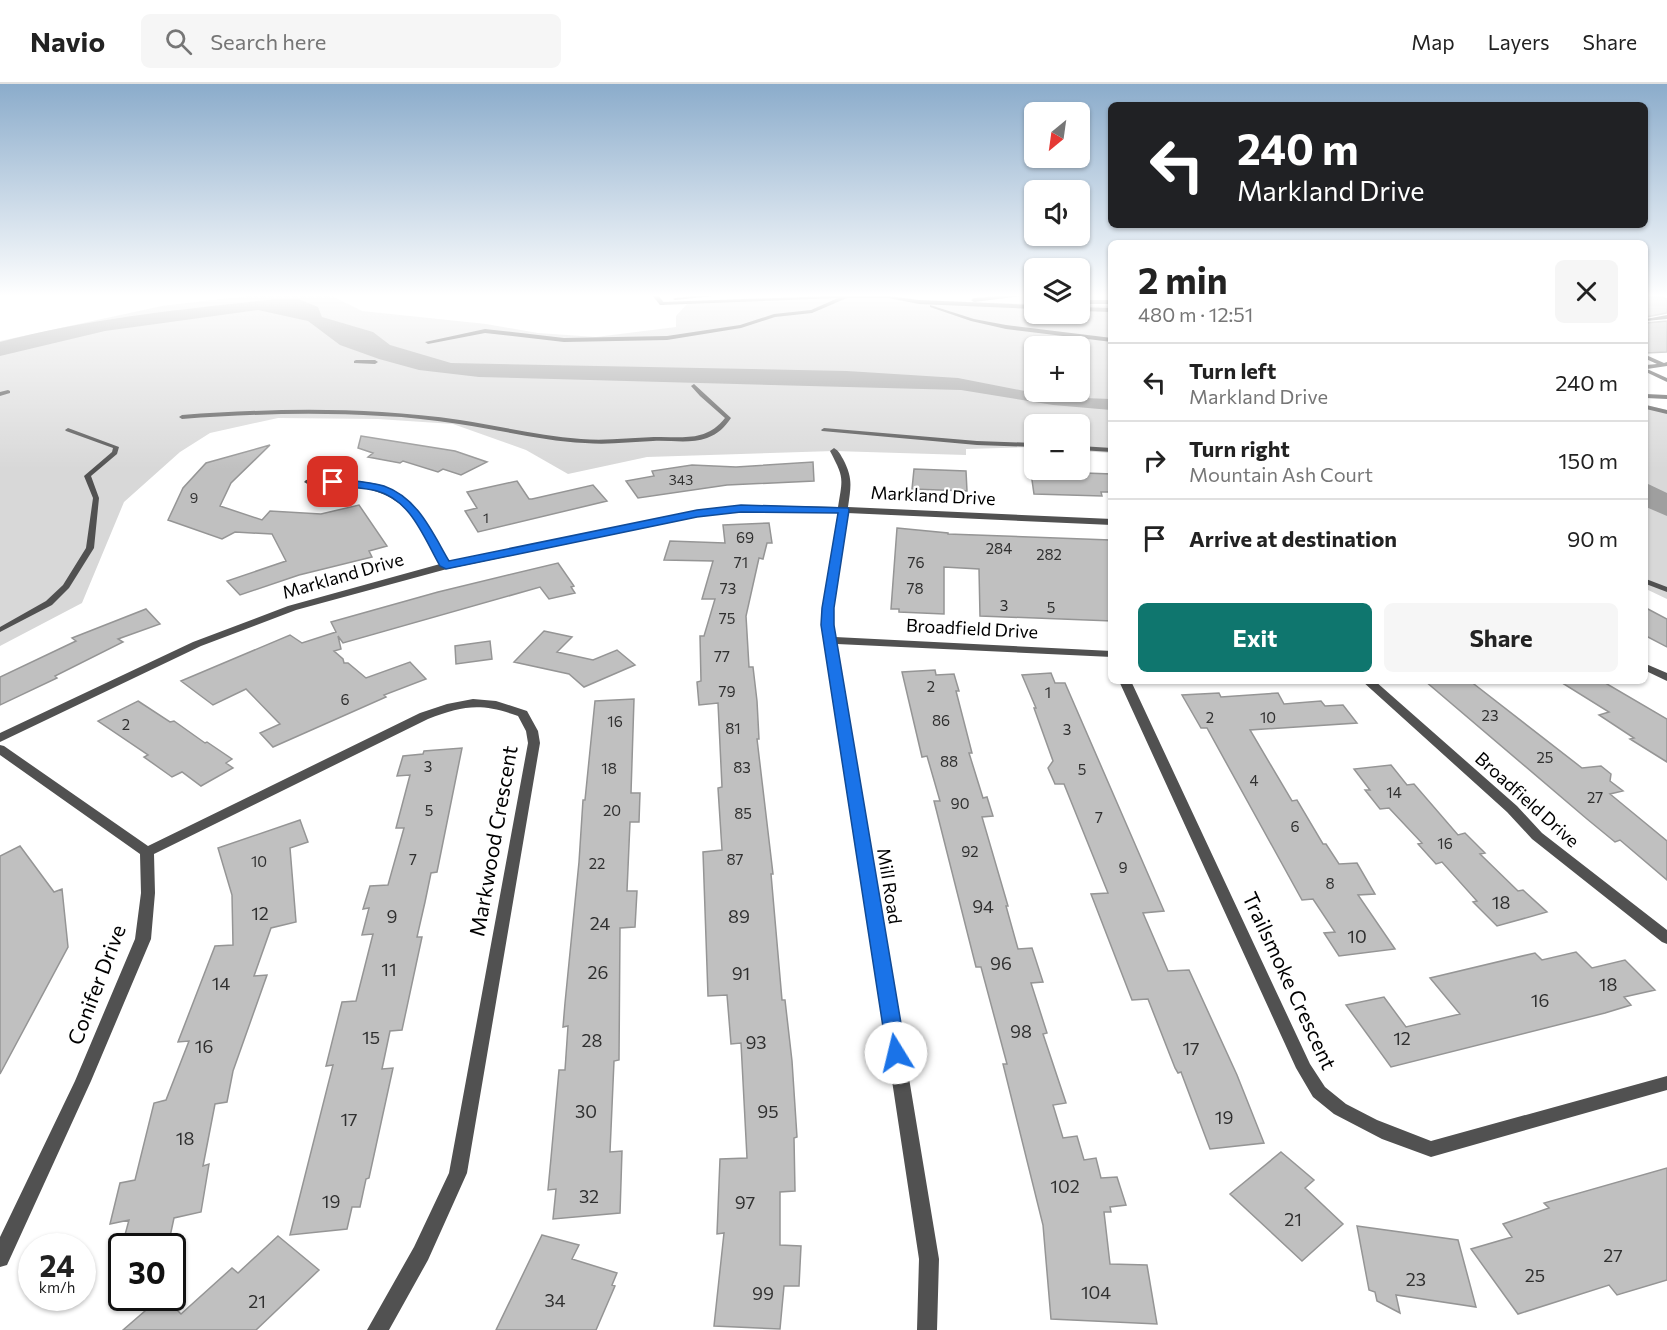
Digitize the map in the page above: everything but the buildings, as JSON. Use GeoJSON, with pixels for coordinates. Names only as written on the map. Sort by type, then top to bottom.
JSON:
{"type":"FeatureCollection","features":[{"type":"Feature","properties":{"kind":"street","name":"Mill Road"},"geometry":{"type":"LineString","coordinates":[[834,451],[846,473],[844,510],[828,608],[830,640],[929,1259],[927,1330]]}},
{"type":"Feature","properties":{"kind":"street"},"geometry":{"type":"LineString","coordinates":[[309,482],[359,484],[398,496],[417,515],[446,566]]}},
{"type":"Feature","properties":{"kind":"street","name":"Markland Drive"},"geometry":{"type":"LineString","coordinates":[[0,738],[197,644],[254,621],[343,593],[446,566],[697,514],[741,508],[844,510],[1108,522]]}},
{"type":"Feature","properties":{"kind":"street","name":"Broadfield Drive"},"geometry":{"type":"LineString","coordinates":[[830,640],[1108,654]]}},
{"type":"Feature","properties":{"kind":"street"},"geometry":{"type":"LineString","coordinates":[[1648,668],[1667,678]]}},
{"type":"Feature","properties":{"kind":"street","name":"Trailsmoke Crescent"},"geometry":{"type":"LineString","coordinates":[[1126,684],[1304,1068],[1319,1093],[1333,1104],[1398,1139],[1431,1149],[1667,1083]]}},
{"type":"Feature","properties":{"kind":"street","name":"Broadfield Drive"},"geometry":{"type":"LineString","coordinates":[[1371,684],[1512,809],[1546,843],[1667,938]]}},
{"type":"Feature","properties":{"kind":"street","name":"Markwood Crescent"},"geometry":{"type":"LineString","coordinates":[[147,852],[424,716],[449,706],[471,701],[499,704],[523,714],[532,732],[534,743],[458,1173],[431,1237],[403,1291],[377,1330]]}},
{"type":"Feature","properties":{"kind":"street"},"geometry":{"type":"LineString","coordinates":[[0,749],[147,852]]}},
{"type":"Feature","properties":{"kind":"street","name":"Conifer Drive"},"geometry":{"type":"LineString","coordinates":[[0,1258],[83,1081],[143,939],[148,893],[147,852]]}},
{"type":"Feature","properties":{"kind":"lane"},"geometry":{"type":"LineString","coordinates":[[1648,358],[1665,364]]}},
{"type":"Feature","properties":{"kind":"lane"},"geometry":{"type":"LineString","coordinates":[[356,362],[375,362]]}},
{"type":"Feature","properties":{"kind":"lane"},"geometry":{"type":"LineString","coordinates":[[1648,368],[1665,364]]}},
{"type":"Feature","properties":{"kind":"lane"},"geometry":{"type":"LineString","coordinates":[[1648,369],[1667,380]]}},
{"type":"Feature","properties":{"kind":"lane"},"geometry":{"type":"LineString","coordinates":[[182,417],[251,412],[408,416],[441,418],[573,440],[609,442],[687,440],[703,438],[722,429],[728,418],[717,405],[699,393],[694,386]]}},
{"type":"Feature","properties":{"kind":"lane"},"geometry":{"type":"LineString","coordinates":[[0,394],[8,392]]}},
{"type":"Feature","properties":{"kind":"lane"},"geometry":{"type":"LineString","coordinates":[[1648,396],[1667,397]]}},
{"type":"Feature","properties":{"kind":"lane"},"geometry":{"type":"LineString","coordinates":[[1648,407],[1667,412]]}},
{"type":"Feature","properties":{"kind":"lane"},"geometry":{"type":"LineString","coordinates":[[0,630],[49,603],[66,586],[90,548],[96,498],[87,476],[95,467],[115,453],[116,447],[105,441],[68,430]]}},
{"type":"Feature","properties":{"kind":"lane"},"geometry":{"type":"LineString","coordinates":[[824,430],[977,443],[1024,445]]}},
{"type":"Feature","properties":{"kind":"lane"},"geometry":{"type":"LineString","coordinates":[[1090,449],[1108,450]]}},
{"type":"Feature","properties":{"kind":"lane"},"geometry":{"type":"LineString","coordinates":[[1648,582],[1667,590]]}},
{"type":"Feature","properties":{"kind":"shaded area"},"geometry":{"type":"Polygon","coordinates":[[[0,353],[1024,353],[1024,402],[1090,402],[1090,353],[1108,353],[1108,453],[1090,452],[1090,414],[1024,414],[1024,447],[966,449],[966,455],[834,451],[647,457],[568,474],[526,450],[453,424],[378,419],[278,418],[210,433],[180,452],[124,502],[82,603],[0,646],[0,353]]]}},
{"type":"Feature","properties":{"kind":"shaded area"},"geometry":{"type":"Polygon","coordinates":[[[363,353],[418,353],[451,363],[847,371],[958,378],[1024,391],[1024,400],[961,390],[479,377],[419,370],[363,353]]]}},
{"type":"Feature","properties":{"kind":"shaded area"},"geometry":{"type":"Polygon","coordinates":[[[1090,398],[1108,399],[1108,410],[1035,402],[1090,402],[1090,398]]]}},
{"type":"Feature","properties":{"kind":"shaded area"},"geometry":{"type":"Polygon","coordinates":[[[1648,405],[1667,410],[1667,599],[1648,590],[1648,405]]]}},
{"type":"Feature","properties":{"kind":"shaded area"},"geometry":{"type":"Polygon","coordinates":[[[1648,484],[1667,493],[1667,516],[1648,508],[1648,484]]]}},
{"type":"Feature","properties":{"kind":"route"},"geometry":{"type":"LineString","coordinates":[[333,482],[381,489],[405,501],[417,515],[446,566],[508,551],[697,514],[741,508],[844,510],[828,608],[828,625],[896,1053]]}}]}
